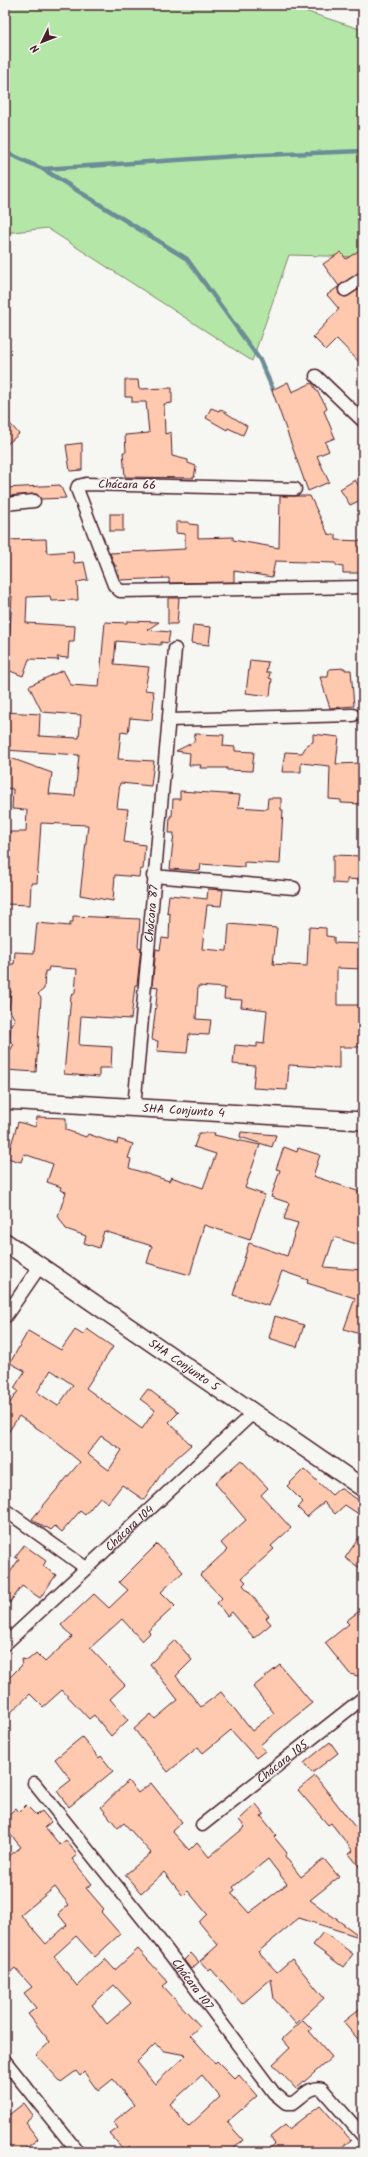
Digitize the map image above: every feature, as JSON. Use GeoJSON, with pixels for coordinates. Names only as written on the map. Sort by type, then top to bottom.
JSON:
{"type":"FeatureCollection","features":[{"type":"Feature","properties":{"kind":"street"},"geometry":{"type":"LineString","coordinates":[[345,290],[363,278]]}},
{"type":"Feature","properties":{"kind":"street"},"geometry":{"type":"LineString","coordinates":[[316,376],[363,421]]}},
{"type":"Feature","properties":{"kind":"street","name":"Chácara 66"},"geometry":{"type":"LineString","coordinates":[[296,489],[86,484],[78,486],[78,492],[117,590],[363,587]]}},
{"type":"Feature","properties":{"kind":"street"},"geometry":{"type":"LineString","coordinates":[[5,504],[34,502]]}},
{"type":"Feature","properties":{"kind":"street","name":"Chácara 87"},"geometry":{"type":"LineString","coordinates":[[134,1108],[153,876],[175,649]]}},
{"type":"Feature","properties":{"kind":"street"},"geometry":{"type":"LineString","coordinates":[[169,720],[353,715]]}},
{"type":"Feature","properties":{"kind":"street"},"geometry":{"type":"LineString","coordinates":[[153,876],[294,888]]}},
{"type":"Feature","properties":{"kind":"street","name":"SHA Conjunto 4"},"geometry":{"type":"LineString","coordinates":[[5,1100],[363,1121]]}},
{"type":"Feature","properties":{"kind":"street","name":"SHA Conjunto 5"},"geometry":{"type":"LineString","coordinates":[[5,1242],[363,1488]]}},
{"type":"Feature","properties":{"kind":"street"},"geometry":{"type":"LineString","coordinates":[[5,1317],[40,1266]]}},
{"type":"Feature","properties":{"kind":"street","name":"Chácara 104"},"geometry":{"type":"LineString","coordinates":[[5,1644],[253,1413]]}},
{"type":"Feature","properties":{"kind":"street"},"geometry":{"type":"LineString","coordinates":[[5,1510],[86,1568]]}},
{"type":"Feature","properties":{"kind":"street","name":"Chácara 105"},"geometry":{"type":"LineString","coordinates":[[202,1825],[363,1698]]}},
{"type":"Feature","properties":{"kind":"street","name":"Chácara 107"},"geometry":{"type":"LineString","coordinates":[[34,1783],[155,1934],[274,2094],[286,2103],[293,2103],[311,2089],[317,2087],[322,2089],[363,2136]]}},
{"type":"Feature","properties":{"kind":"street"},"geometry":{"type":"LineString","coordinates":[[5,2061],[78,2152]]}},
{"type":"Feature","properties":{"kind":"green space"},"geometry":{"type":"Polygon","coordinates":[[[5,5],[286,5],[363,30],[363,257],[289,255],[252,361],[47,228],[5,233],[5,5]]]}},
{"type":"Feature","properties":{"kind":"building"},"geometry":{"type":"Polygon","coordinates":[[[363,248],[363,271],[339,286],[323,264],[341,252],[346,259],[363,248]]]}},
{"type":"Feature","properties":{"kind":"building"},"geometry":{"type":"Polygon","coordinates":[[[338,287],[339,294],[345,297],[363,287],[363,366],[337,339],[326,350],[313,337],[339,309],[327,295],[338,287]]]}},
{"type":"Feature","properties":{"kind":"building"},"geometry":{"type":"Polygon","coordinates":[[[125,380],[138,380],[139,389],[172,388],[172,403],[164,404],[165,434],[171,432],[172,456],[188,460],[188,463],[196,466],[194,478],[125,477],[123,452],[126,452],[125,435],[149,433],[146,402],[132,402],[132,397],[125,397],[125,380]]]}},
{"type":"Feature","properties":{"kind":"building"},"geometry":{"type":"Polygon","coordinates":[[[288,382],[292,392],[312,383],[325,404],[327,409],[324,411],[335,438],[325,442],[329,451],[317,456],[329,482],[308,491],[272,390],[288,382]]]}},
{"type":"Feature","properties":{"kind":"building"},"geometry":{"type":"Polygon","coordinates":[[[211,408],[219,411],[220,409],[247,426],[243,435],[228,428],[227,430],[206,418],[211,408]]]}},
{"type":"Feature","properties":{"kind":"building"},"geometry":{"type":"Polygon","coordinates":[[[5,418],[19,434],[5,446],[5,418]]]}},
{"type":"Feature","properties":{"kind":"building"},"geometry":{"type":"Polygon","coordinates":[[[82,443],[82,470],[70,471],[66,445],[82,443]]]}},
{"type":"Feature","properties":{"kind":"building"},"geometry":{"type":"Polygon","coordinates":[[[355,480],[359,486],[363,484],[363,499],[350,505],[340,489],[355,480]]]}},
{"type":"Feature","properties":{"kind":"building"},"geometry":{"type":"Polygon","coordinates":[[[60,485],[66,498],[41,499],[37,494],[5,496],[5,488],[60,485]]]}},
{"type":"Feature","properties":{"kind":"building"},"geometry":{"type":"Polygon","coordinates":[[[280,496],[310,496],[328,534],[336,535],[336,540],[363,541],[363,573],[343,573],[343,567],[337,566],[335,563],[275,561],[272,577],[234,571],[234,582],[169,583],[169,578],[120,580],[117,566],[115,566],[110,553],[185,549],[185,534],[176,533],[176,522],[189,522],[189,524],[198,525],[198,538],[233,537],[233,540],[279,548],[280,496]]]}},
{"type":"Feature","properties":{"kind":"building"},"geometry":{"type":"Polygon","coordinates":[[[110,514],[123,514],[123,531],[110,531],[110,514]]]}},
{"type":"Feature","properties":{"kind":"building"},"geometry":{"type":"Polygon","coordinates":[[[46,539],[47,553],[73,551],[74,563],[84,562],[88,580],[77,582],[78,600],[51,601],[50,596],[27,597],[26,623],[75,626],[74,642],[69,642],[68,658],[57,657],[59,660],[29,659],[23,676],[5,669],[5,646],[9,647],[12,596],[5,596],[5,540],[46,539]]]}},
{"type":"Feature","properties":{"kind":"building"},"geometry":{"type":"Polygon","coordinates":[[[168,598],[179,598],[177,624],[168,624],[168,598]]]}},
{"type":"Feature","properties":{"kind":"building"},"geometry":{"type":"Polygon","coordinates":[[[127,621],[159,622],[147,630],[170,632],[168,643],[161,642],[161,645],[116,641],[114,664],[149,667],[145,690],[153,691],[154,699],[152,720],[130,718],[128,733],[121,732],[118,759],[154,761],[151,786],[120,783],[117,808],[128,809],[124,842],[145,845],[143,869],[140,870],[139,877],[115,875],[113,901],[80,895],[88,825],[41,823],[37,883],[31,883],[30,905],[5,904],[5,832],[26,832],[27,810],[12,809],[13,789],[5,788],[5,756],[52,773],[49,794],[75,796],[79,755],[5,750],[5,712],[40,714],[39,736],[79,738],[81,715],[42,712],[29,686],[63,670],[71,685],[99,687],[105,622],[127,623],[127,621]]]}},
{"type":"Feature","properties":{"kind":"building"},"geometry":{"type":"Polygon","coordinates":[[[193,625],[211,627],[209,645],[191,643],[193,625]]]}},
{"type":"Feature","properties":{"kind":"building"},"geometry":{"type":"Polygon","coordinates":[[[250,660],[268,662],[266,672],[270,672],[269,678],[272,679],[270,696],[246,693],[250,660]]]}},
{"type":"Feature","properties":{"kind":"building"},"geometry":{"type":"Polygon","coordinates":[[[345,668],[345,670],[351,670],[354,706],[330,708],[320,677],[328,677],[329,669],[345,668]]]}},
{"type":"Feature","properties":{"kind":"building"},"geometry":{"type":"Polygon","coordinates":[[[195,734],[224,735],[223,746],[235,747],[235,751],[254,752],[252,771],[227,770],[227,768],[200,768],[201,765],[189,765],[190,753],[176,751],[194,742],[195,734]]]}},
{"type":"Feature","properties":{"kind":"building"},"geometry":{"type":"Polygon","coordinates":[[[313,734],[339,737],[336,764],[363,763],[363,804],[341,803],[341,800],[329,799],[330,766],[301,763],[301,772],[282,772],[285,752],[302,753],[307,745],[313,742],[313,734]]]}},
{"type":"Feature","properties":{"kind":"building"},"geometry":{"type":"Polygon","coordinates":[[[180,791],[240,795],[238,807],[267,809],[268,798],[281,798],[281,810],[283,810],[280,864],[244,862],[244,867],[201,864],[200,871],[170,869],[174,833],[169,833],[170,816],[172,816],[173,799],[180,799],[180,791]]]}},
{"type":"Feature","properties":{"kind":"building"},"geometry":{"type":"Polygon","coordinates":[[[333,855],[363,856],[363,880],[347,879],[347,884],[333,883],[333,855]]]}},
{"type":"Feature","properties":{"kind":"building"},"geometry":{"type":"Polygon","coordinates":[[[208,889],[223,890],[221,906],[207,905],[202,949],[227,951],[229,924],[277,928],[273,964],[307,966],[309,927],[326,928],[326,936],[334,937],[334,943],[363,944],[363,969],[337,968],[337,1005],[363,1005],[363,1047],[339,1047],[339,1068],[289,1065],[287,1090],[253,1088],[255,1066],[233,1064],[235,1045],[257,1047],[257,1043],[264,1044],[267,1010],[241,1007],[242,1000],[224,999],[225,988],[198,986],[196,1019],[211,1020],[209,1035],[189,1034],[187,1053],[157,1051],[158,1041],[152,1040],[158,987],[152,986],[156,949],[160,950],[162,938],[169,939],[170,914],[167,913],[169,895],[207,899],[208,889]]]}},
{"type":"Feature","properties":{"kind":"building"},"geometry":{"type":"Polygon","coordinates":[[[73,916],[140,919],[138,947],[141,948],[131,1019],[81,1016],[79,1045],[112,1047],[111,1068],[99,1068],[99,1077],[64,1074],[71,996],[75,992],[77,969],[49,967],[48,971],[45,971],[44,989],[38,994],[41,998],[36,1072],[5,1070],[5,1059],[14,1044],[10,1041],[11,1024],[15,1020],[9,1009],[11,991],[7,991],[9,964],[14,964],[15,952],[34,953],[37,923],[70,926],[70,922],[73,922],[73,916]]]}},
{"type":"Feature","properties":{"kind":"building"},"geometry":{"type":"Polygon","coordinates":[[[37,1117],[66,1118],[66,1130],[86,1137],[88,1134],[117,1144],[118,1139],[133,1144],[128,1158],[131,1159],[129,1168],[169,1181],[171,1177],[203,1188],[216,1154],[194,1147],[199,1133],[215,1133],[214,1135],[260,1145],[245,1188],[265,1195],[250,1240],[204,1225],[190,1275],[147,1263],[152,1246],[104,1231],[99,1248],[84,1243],[86,1236],[66,1229],[58,1216],[66,1192],[60,1190],[61,1187],[47,1182],[53,1164],[24,1154],[21,1162],[7,1158],[18,1122],[36,1127],[37,1117]]]}},
{"type":"Feature","properties":{"kind":"building"},"geometry":{"type":"Polygon","coordinates":[[[241,1132],[276,1135],[272,1147],[240,1137],[241,1132]]]}},
{"type":"Feature","properties":{"kind":"building"},"geometry":{"type":"Polygon","coordinates":[[[284,1147],[297,1152],[298,1148],[320,1155],[313,1176],[363,1193],[363,1246],[334,1237],[324,1267],[363,1270],[363,1335],[344,1329],[355,1298],[307,1283],[308,1280],[282,1271],[269,1306],[233,1295],[249,1243],[287,1256],[298,1223],[284,1219],[289,1203],[271,1197],[280,1170],[276,1169],[284,1147]]]}},
{"type":"Feature","properties":{"kind":"building"},"geometry":{"type":"Polygon","coordinates":[[[275,1316],[304,1325],[297,1347],[269,1338],[275,1316]]]}},
{"type":"Feature","properties":{"kind":"building"},"geometry":{"type":"Polygon","coordinates":[[[87,1329],[113,1347],[86,1388],[142,1429],[155,1410],[140,1399],[148,1389],[179,1412],[169,1422],[191,1445],[166,1467],[144,1500],[122,1485],[108,1503],[100,1497],[85,1515],[80,1511],[62,1532],[55,1526],[51,1530],[46,1527],[45,1528],[32,1519],[80,1462],[50,1437],[19,1416],[5,1437],[5,1410],[18,1391],[14,1388],[25,1371],[10,1363],[28,1331],[61,1350],[75,1330],[83,1335],[87,1329]],[[51,1370],[37,1392],[58,1406],[73,1385],[51,1370]],[[101,1436],[87,1454],[109,1470],[122,1450],[101,1436]]]}},
{"type":"Feature","properties":{"kind":"building"},"geometry":{"type":"Polygon","coordinates":[[[241,1460],[268,1488],[261,1495],[291,1528],[271,1546],[274,1549],[242,1578],[246,1582],[243,1585],[269,1616],[266,1618],[271,1624],[254,1638],[232,1612],[227,1616],[217,1603],[222,1598],[200,1575],[227,1550],[221,1543],[246,1520],[215,1483],[241,1460]]]}},
{"type":"Feature","properties":{"kind":"building"},"geometry":{"type":"Polygon","coordinates":[[[304,1469],[332,1495],[340,1488],[363,1503],[363,1517],[345,1505],[335,1514],[324,1502],[307,1517],[298,1508],[303,1502],[287,1486],[304,1469]]]}},
{"type":"Feature","properties":{"kind":"building"},"geometry":{"type":"Polygon","coordinates":[[[363,1532],[363,1570],[345,1558],[363,1532]]]}},
{"type":"Feature","properties":{"kind":"building"},"geometry":{"type":"Polygon","coordinates":[[[157,1544],[183,1572],[161,1592],[175,1606],[148,1631],[150,1633],[142,1641],[122,1619],[90,1648],[125,1685],[110,1699],[128,1720],[111,1736],[94,1715],[89,1719],[62,1690],[43,1707],[30,1694],[5,1718],[5,1682],[22,1665],[21,1659],[28,1660],[36,1653],[45,1662],[72,1637],[61,1625],[94,1594],[109,1608],[128,1590],[119,1582],[157,1544]]]}},
{"type":"Feature","properties":{"kind":"building"},"geometry":{"type":"Polygon","coordinates":[[[24,1545],[46,1561],[43,1566],[56,1575],[40,1598],[22,1586],[5,1609],[5,1580],[19,1559],[15,1557],[24,1545]]]}},
{"type":"Feature","properties":{"kind":"building"},"geometry":{"type":"Polygon","coordinates":[[[358,1612],[363,1618],[363,1672],[358,1676],[350,1674],[325,1643],[349,1624],[346,1621],[358,1612]]]}},
{"type":"Feature","properties":{"kind":"building"},"geometry":{"type":"Polygon","coordinates":[[[175,1640],[192,1660],[176,1676],[201,1707],[221,1692],[252,1731],[274,1713],[253,1687],[280,1665],[312,1703],[260,1745],[265,1751],[256,1758],[231,1730],[203,1753],[198,1747],[168,1772],[134,1729],[151,1714],[155,1719],[178,1700],[150,1664],[175,1640]]]}},
{"type":"Feature","properties":{"kind":"building"},"geometry":{"type":"Polygon","coordinates":[[[82,1737],[99,1758],[101,1756],[113,1771],[69,1807],[57,1791],[71,1780],[55,1759],[82,1737]]]}},
{"type":"Feature","properties":{"kind":"building"},"geometry":{"type":"Polygon","coordinates":[[[330,1742],[338,1753],[312,1773],[304,1763],[330,1742]]]}},
{"type":"Feature","properties":{"kind":"building"},"geometry":{"type":"Polygon","coordinates":[[[315,1776],[355,1827],[363,1821],[363,1871],[349,1854],[353,1851],[331,1823],[328,1825],[298,1790],[315,1776]]]}},
{"type":"Feature","properties":{"kind":"building"},"geometry":{"type":"Polygon","coordinates":[[[128,1781],[138,1793],[151,1783],[182,1822],[172,1831],[189,1850],[197,1842],[209,1857],[245,1827],[239,1820],[256,1804],[264,1814],[261,1816],[276,1835],[274,1837],[287,1853],[285,1856],[301,1877],[324,1859],[339,1877],[310,1900],[357,1934],[356,1936],[299,1918],[258,1952],[277,1972],[292,1959],[324,1998],[296,2024],[274,1999],[271,1979],[242,2004],[211,1969],[209,1971],[200,1961],[218,1945],[199,1922],[207,1914],[188,1891],[183,1896],[164,1872],[141,1893],[125,1875],[151,1853],[124,1823],[118,1828],[101,1807],[128,1781]],[[268,1859],[233,1887],[235,1890],[231,1893],[249,1913],[287,1884],[268,1859]]]}},
{"type":"Feature","properties":{"kind":"building"},"geometry":{"type":"Polygon","coordinates":[[[26,1805],[36,1815],[42,1811],[51,1822],[45,1827],[60,1845],[66,1840],[77,1855],[72,1859],[92,1884],[86,1888],[104,1909],[101,1912],[120,1934],[95,1957],[76,1936],[54,1956],[77,1986],[105,1959],[115,1970],[138,1949],[168,1982],[163,1986],[200,2026],[190,2035],[215,2063],[217,2061],[235,2079],[239,2075],[257,2096],[227,2122],[243,2140],[230,2152],[134,2152],[129,2146],[124,2150],[110,2134],[118,2128],[113,2122],[134,2105],[113,2079],[98,2091],[84,2072],[80,2076],[76,2071],[61,2082],[36,2055],[50,2042],[28,2014],[36,2008],[24,1993],[32,1987],[15,1968],[5,1977],[5,1859],[21,1847],[5,1828],[5,1818],[16,1808],[19,1812],[26,1805]],[[55,1887],[21,1915],[46,1944],[67,1925],[58,1914],[69,1905],[55,1887]],[[114,1985],[92,2005],[107,2024],[131,2003],[114,1985]],[[155,2044],[137,2062],[155,2084],[186,2055],[165,2051],[155,2044]],[[202,2075],[170,2104],[188,2127],[220,2097],[202,2075]]]}},
{"type":"Feature","properties":{"kind":"building"},"geometry":{"type":"Polygon","coordinates":[[[323,1932],[353,1954],[343,1967],[313,1945],[323,1932]]]}},
{"type":"Feature","properties":{"kind":"building"},"geometry":{"type":"Polygon","coordinates":[[[191,1953],[199,1962],[191,1969],[184,1960],[191,1953]]]}},
{"type":"Feature","properties":{"kind":"building"},"geometry":{"type":"Polygon","coordinates":[[[363,2006],[363,2045],[343,2022],[363,2006]]]}},
{"type":"Feature","properties":{"kind":"building"},"geometry":{"type":"Polygon","coordinates":[[[303,2020],[312,2029],[309,2031],[332,2057],[296,2089],[273,2064],[290,2048],[282,2039],[303,2020]]]}},
{"type":"Feature","properties":{"kind":"building"},"geometry":{"type":"Polygon","coordinates":[[[24,2103],[33,2115],[25,2122],[38,2139],[21,2152],[14,2152],[5,2141],[5,2118],[24,2103]]]}},
{"type":"Feature","properties":{"kind":"building"},"geometry":{"type":"Polygon","coordinates":[[[320,2105],[351,2140],[342,2147],[346,2152],[265,2152],[275,2144],[270,2137],[285,2125],[289,2129],[320,2105]]]}},
{"type":"Feature","properties":{"kind":"waterway"},"geometry":{"type":"LineString","coordinates":[[5,152],[43,169],[237,156],[363,151]]}},
{"type":"Feature","properties":{"kind":"waterway"},"geometry":{"type":"LineString","coordinates":[[43,169],[187,259],[260,360],[275,394]]}}]}
